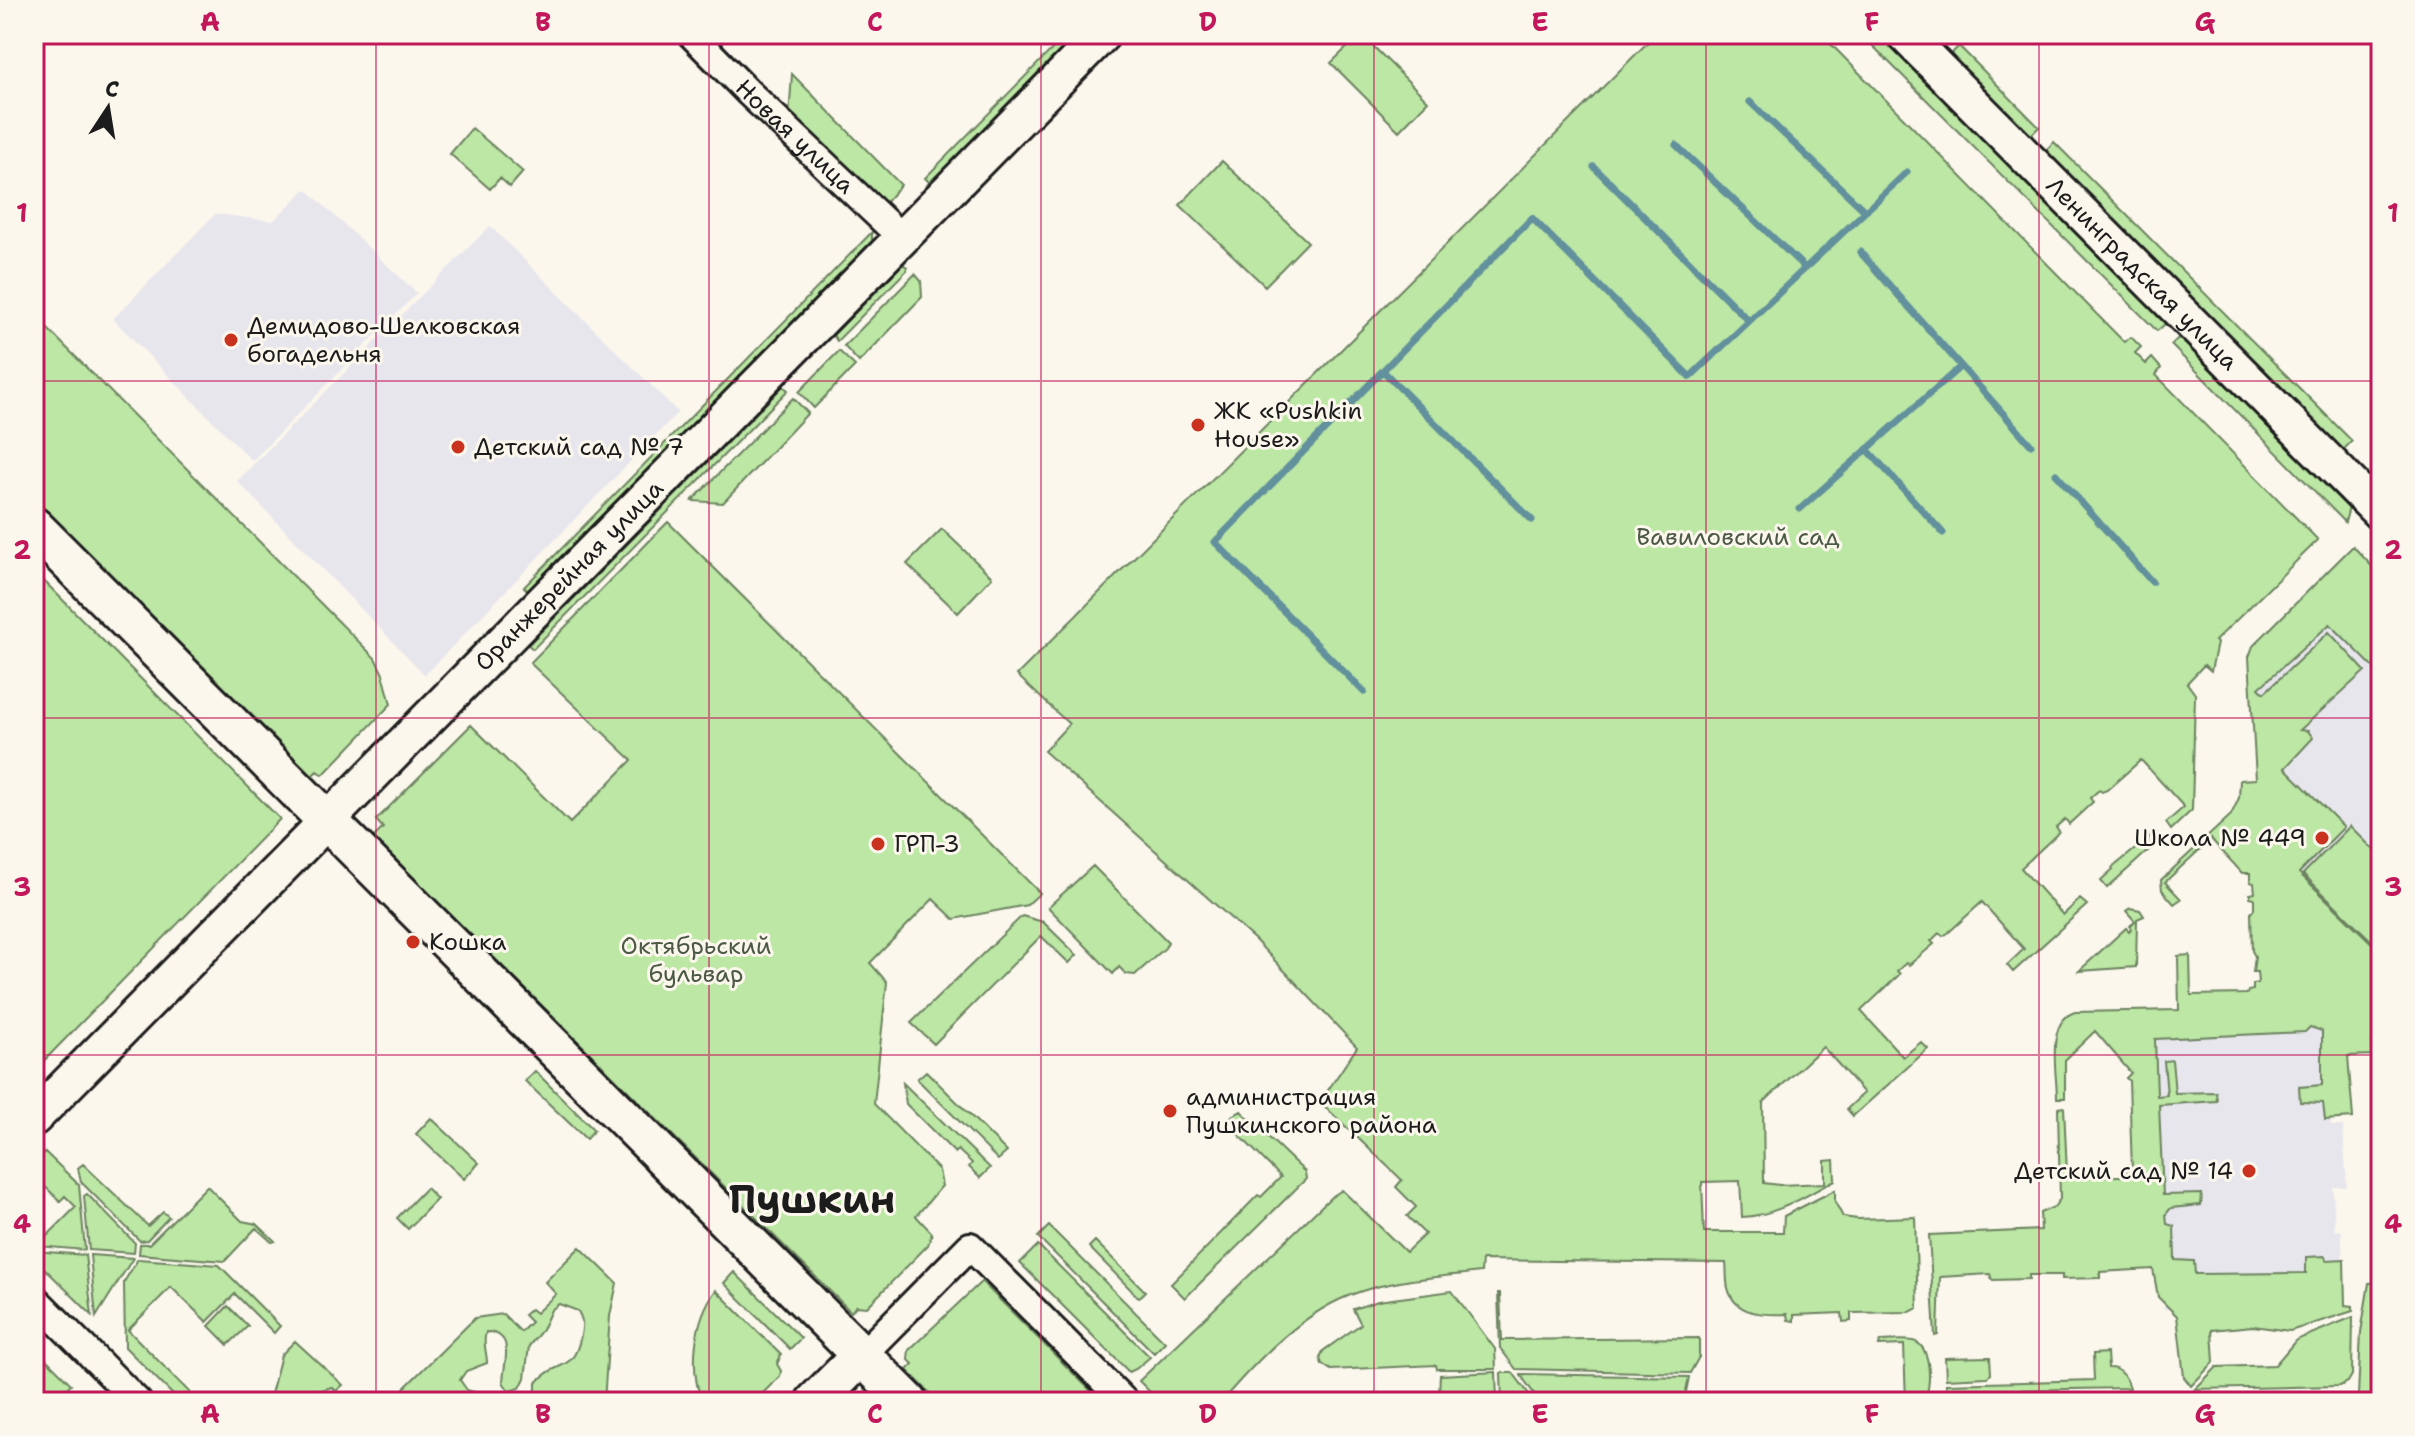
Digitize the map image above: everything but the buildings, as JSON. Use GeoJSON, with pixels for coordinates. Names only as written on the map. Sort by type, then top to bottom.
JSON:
{"type":"FeatureCollection","features":[{"type":"Feature","properties":{"kind":"main road"},"geometry":{"type":"LineString","coordinates":[[34,527],[908,1402]]}},
{"type":"Feature","properties":{"kind":"main road"},"geometry":{"type":"LineString","coordinates":[[815,1402],[862,1355]]}},
{"type":"Feature","properties":{"kind":"street","name":"Новая улица"},"geometry":{"type":"LineString","coordinates":[[691,34],[902,238]]}},
{"type":"Feature","properties":{"kind":"street","name":"Оранжерейная улица"},"geometry":{"type":"LineString","coordinates":[[34,1118],[1103,34]]}},
{"type":"Feature","properties":{"kind":"street","name":"Ленинградская улица"},"geometry":{"type":"LineString","coordinates":[[1904,34],[2381,514]]}},
{"type":"Feature","properties":{"kind":"street"},"geometry":{"type":"LineString","coordinates":[[862,1355],[970,1246],[1125,1402]]}},
{"type":"Feature","properties":{"kind":"street"},"geometry":{"type":"LineString","coordinates":[[34,1298],[138,1402]]}},
{"type":"Feature","properties":{"kind":"shaded area"},"geometry":{"type":"Polygon","coordinates":[[[306,189],[417,293],[252,461],[113,319],[215,214],[273,221],[306,189]]]}},
{"type":"Feature","properties":{"kind":"shaded area","name":"Детский сад № 7"},"geometry":{"type":"Polygon","coordinates":[[[490,226],[678,412],[425,675],[237,481],[490,226]]]}},
{"type":"Feature","properties":{"kind":"shaded area"},"geometry":{"type":"Polygon","coordinates":[[[2381,587],[2381,1021],[2326,1025],[2331,1126],[2343,1126],[2347,1187],[2333,1187],[2335,1230],[2342,1231],[2343,1308],[2164,1309],[2140,1029],[2275,1024],[2253,655],[2381,587]]]}},
{"type":"Feature","properties":{"kind":"green space"},"geometry":{"type":"Polygon","coordinates":[[[1067,34],[1080,34],[931,184],[925,178],[1067,34]]]}},
{"type":"Feature","properties":{"kind":"green space"},"geometry":{"type":"Polygon","coordinates":[[[1361,34],[1428,101],[1399,131],[1331,63],[1361,34]]]}},
{"type":"Feature","properties":{"kind":"green space","name":"Вавиловский сад"},"geometry":{"type":"Polygon","coordinates":[[[1656,34],[1821,34],[2124,342],[2131,337],[2141,347],[2135,353],[2146,364],[2152,358],[2161,368],[2156,375],[2318,540],[2215,641],[2211,671],[2204,665],[2187,683],[2195,694],[2192,810],[2171,830],[2166,823],[2184,807],[2141,760],[2107,790],[2099,790],[2090,798],[2093,802],[2069,824],[2065,819],[2056,827],[2059,831],[2056,835],[2021,868],[2063,915],[2080,899],[2087,905],[2013,972],[2007,965],[2024,949],[1982,902],[1948,933],[1943,936],[1939,933],[1931,941],[1934,944],[1897,971],[1900,974],[1861,1011],[1903,1057],[1921,1042],[1928,1049],[1853,1116],[1847,1109],[1864,1093],[1823,1047],[1763,1103],[1764,1183],[1825,1183],[1825,1161],[1834,1160],[1835,1180],[1778,1209],[1742,1217],[1740,1181],[1702,1182],[1704,1232],[1783,1232],[1784,1216],[1835,1190],[1835,1202],[1843,1217],[1915,1217],[1918,1308],[1910,1312],[1851,1313],[1851,1321],[1843,1322],[1842,1313],[1794,1315],[1794,1321],[1788,1320],[1787,1314],[1752,1312],[1737,1304],[1728,1288],[1726,1263],[1482,1260],[1481,1272],[1389,1284],[1359,1292],[1320,1310],[1283,1338],[1221,1402],[1160,1402],[1139,1381],[1342,1190],[1406,1252],[1425,1234],[1407,1216],[1416,1207],[1396,1187],[1402,1180],[1320,1102],[1357,1047],[1255,940],[1044,751],[1069,724],[1017,675],[1656,34]]]}},
{"type":"Feature","properties":{"kind":"green space"},"geometry":{"type":"Polygon","coordinates":[[[1861,34],[1882,34],[2164,318],[2165,324],[2157,331],[1861,34]]]}},
{"type":"Feature","properties":{"kind":"green space"},"geometry":{"type":"Polygon","coordinates":[[[1959,46],[2039,127],[2029,137],[1949,56],[1959,46]]]}},
{"type":"Feature","properties":{"kind":"green space"},"geometry":{"type":"Polygon","coordinates":[[[792,74],[901,185],[883,205],[789,118],[792,74]]]}},
{"type":"Feature","properties":{"kind":"green space"},"geometry":{"type":"Polygon","coordinates":[[[472,128],[523,172],[510,187],[500,178],[490,189],[450,154],[472,128]]]}},
{"type":"Feature","properties":{"kind":"green space"},"geometry":{"type":"Polygon","coordinates":[[[2054,142],[2352,441],[2342,451],[2044,152],[2054,142]]]}},
{"type":"Feature","properties":{"kind":"green space"},"geometry":{"type":"Polygon","coordinates":[[[1222,161],[1308,242],[1265,286],[1180,205],[1222,161]]]}},
{"type":"Feature","properties":{"kind":"green space"},"geometry":{"type":"Polygon","coordinates":[[[872,232],[872,241],[528,591],[524,587],[872,232]]]}},
{"type":"Feature","properties":{"kind":"green space"},"geometry":{"type":"Polygon","coordinates":[[[903,264],[907,267],[906,271],[837,341],[833,335],[903,264]]]}},
{"type":"Feature","properties":{"kind":"green space"},"geometry":{"type":"Polygon","coordinates":[[[915,274],[921,281],[922,297],[859,362],[844,346],[915,274]]]}},
{"type":"Feature","properties":{"kind":"green space"},"geometry":{"type":"Polygon","coordinates":[[[34,315],[375,658],[391,704],[323,775],[317,771],[312,776],[34,498],[34,315]]]}},
{"type":"Feature","properties":{"kind":"green space"},"geometry":{"type":"Polygon","coordinates":[[[2178,338],[2186,340],[2350,504],[2345,522],[2171,345],[2178,338]]]}},
{"type":"Feature","properties":{"kind":"green space"},"geometry":{"type":"Polygon","coordinates":[[[839,351],[855,366],[814,408],[799,392],[839,351]]]}},
{"type":"Feature","properties":{"kind":"green space"},"geometry":{"type":"Polygon","coordinates":[[[783,386],[788,390],[533,649],[528,645],[783,386]]]}},
{"type":"Feature","properties":{"kind":"green space"},"geometry":{"type":"Polygon","coordinates":[[[793,398],[808,413],[723,503],[692,501],[793,398]]]}},
{"type":"Feature","properties":{"kind":"green space","name":"Октябрьский бульвар"},"geometry":{"type":"Polygon","coordinates":[[[668,522],[1040,893],[1027,905],[954,919],[933,899],[870,963],[887,982],[874,1104],[939,1170],[942,1186],[916,1216],[932,1233],[928,1245],[867,1307],[856,1306],[851,1312],[373,838],[383,828],[376,820],[471,725],[570,823],[632,760],[530,663],[668,522]]]}},
{"type":"Feature","properties":{"kind":"green space"},"geometry":{"type":"Polygon","coordinates":[[[942,529],[992,577],[958,613],[907,564],[942,529]]]}},
{"type":"Feature","properties":{"kind":"green space"},"geometry":{"type":"Polygon","coordinates":[[[2353,546],[2381,576],[2381,666],[2376,670],[2330,624],[2259,688],[2264,693],[2329,632],[2365,671],[2300,730],[2308,731],[2313,738],[2285,768],[2344,827],[2299,873],[2381,952],[2381,1028],[2372,1042],[2375,1055],[2348,1056],[2353,1118],[2325,1120],[2323,1103],[2300,1102],[2299,1087],[2322,1085],[2322,1031],[2310,1027],[2305,1032],[2155,1039],[2157,1096],[2167,1095],[2164,1061],[2172,1060],[2175,1093],[2216,1092],[2217,1101],[2159,1105],[2163,1195],[2202,1194],[2201,1205],[2171,1208],[2166,1214],[2167,1224],[2174,1226],[2175,1260],[2194,1261],[2195,1274],[2306,1273],[2306,1257],[2344,1259],[2345,1305],[2353,1306],[2353,1311],[2290,1331],[2253,1326],[2212,1330],[2214,1362],[2191,1386],[2184,1377],[2177,1316],[2158,1297],[2153,1269],[2100,1272],[2100,1278],[2062,1279],[2062,1275],[2029,1275],[2029,1279],[1992,1280],[1990,1274],[1940,1277],[1938,1335],[1935,1336],[1929,1235],[2041,1230],[2040,1213],[2054,1207],[2060,1199],[2058,1108],[2064,1107],[2067,1173],[2070,1176],[2127,1176],[2127,1172],[2132,1171],[2129,1081],[2126,1078],[2131,1073],[2095,1031],[2065,1060],[2065,1098],[2057,1098],[2056,1037],[2066,1017],[2075,1012],[2179,1010],[2178,956],[2190,955],[2191,995],[2247,994],[2253,990],[2253,984],[2258,983],[2257,972],[2253,972],[2255,956],[2252,951],[2251,913],[2254,898],[2250,894],[2255,893],[2250,873],[2242,873],[2211,839],[2165,882],[2181,899],[2174,904],[2162,890],[2161,880],[2231,815],[2239,798],[2240,780],[2256,779],[2249,657],[2253,646],[2353,546]]]}},
{"type":"Feature","properties":{"kind":"green space"},"geometry":{"type":"Polygon","coordinates":[[[34,571],[280,819],[34,1071],[34,571]]]}},
{"type":"Feature","properties":{"kind":"green space"},"geometry":{"type":"Polygon","coordinates":[[[2350,826],[2381,857],[2381,950],[2303,874],[2350,826]]]}},
{"type":"Feature","properties":{"kind":"green space"},"geometry":{"type":"Polygon","coordinates":[[[2156,832],[2160,840],[2107,888],[2101,881],[2112,868],[2156,832]]]}},
{"type":"Feature","properties":{"kind":"green space"},"geometry":{"type":"Polygon","coordinates":[[[1093,866],[1168,942],[1135,975],[1126,974],[1119,967],[1113,974],[1048,907],[1093,866]]]}},
{"type":"Feature","properties":{"kind":"green space"},"geometry":{"type":"Polygon","coordinates":[[[2130,908],[2140,910],[2144,916],[2137,919],[2136,967],[2079,971],[2126,928],[2131,929],[2135,921],[2126,911],[2130,908]]]}},
{"type":"Feature","properties":{"kind":"green space"},"geometry":{"type":"Polygon","coordinates":[[[1022,916],[1043,922],[1077,955],[1069,963],[1041,936],[934,1044],[911,1023],[1022,916]]]}},
{"type":"Feature","properties":{"kind":"green space"},"geometry":{"type":"Polygon","coordinates":[[[535,1071],[594,1130],[586,1139],[525,1081],[535,1071]]]}},
{"type":"Feature","properties":{"kind":"green space"},"geometry":{"type":"Polygon","coordinates":[[[926,1071],[1007,1152],[998,1160],[917,1079],[926,1071]]]}},
{"type":"Feature","properties":{"kind":"green space"},"geometry":{"type":"Polygon","coordinates":[[[903,1083],[990,1168],[980,1178],[969,1167],[972,1163],[958,1150],[955,1153],[906,1104],[903,1083]]]}},
{"type":"Feature","properties":{"kind":"green space"},"geometry":{"type":"Polygon","coordinates":[[[1241,1111],[1305,1172],[1306,1179],[1185,1298],[1171,1284],[1258,1195],[1261,1197],[1281,1177],[1225,1121],[1241,1111]]]}},
{"type":"Feature","properties":{"kind":"green space"},"geometry":{"type":"Polygon","coordinates":[[[431,1118],[479,1163],[464,1179],[416,1134],[431,1118]]]}},
{"type":"Feature","properties":{"kind":"green space"},"geometry":{"type":"Polygon","coordinates":[[[45,1152],[79,1185],[85,1250],[37,1246],[76,1207],[65,1196],[60,1201],[34,1176],[34,1164],[45,1152]]]}},
{"type":"Feature","properties":{"kind":"green space"},"geometry":{"type":"Polygon","coordinates":[[[83,1164],[148,1226],[163,1212],[169,1217],[147,1240],[140,1241],[81,1182],[78,1168],[83,1164]]]}},
{"type":"Feature","properties":{"kind":"green space"},"geometry":{"type":"Polygon","coordinates":[[[207,1186],[242,1221],[257,1224],[275,1241],[272,1242],[256,1228],[225,1261],[139,1254],[140,1244],[149,1244],[207,1186]]]}},
{"type":"Feature","properties":{"kind":"green space"},"geometry":{"type":"Polygon","coordinates":[[[426,1188],[437,1199],[408,1229],[397,1218],[426,1188]]]}},
{"type":"Feature","properties":{"kind":"green space"},"geometry":{"type":"Polygon","coordinates":[[[87,1194],[135,1243],[134,1253],[89,1250],[84,1196],[87,1194]]]}},
{"type":"Feature","properties":{"kind":"green space"},"geometry":{"type":"Polygon","coordinates":[[[1049,1226],[1165,1342],[1154,1353],[1038,1237],[1049,1226]]]}},
{"type":"Feature","properties":{"kind":"green space"},"geometry":{"type":"Polygon","coordinates":[[[1095,1241],[1145,1291],[1139,1298],[1089,1247],[1095,1241]]]}},
{"type":"Feature","properties":{"kind":"green space"},"geometry":{"type":"Polygon","coordinates":[[[1038,1245],[1150,1357],[1129,1372],[1020,1263],[1038,1245]]]}},
{"type":"Feature","properties":{"kind":"green space"},"geometry":{"type":"Polygon","coordinates":[[[580,1247],[617,1283],[610,1316],[604,1402],[541,1402],[536,1394],[536,1383],[569,1361],[578,1348],[582,1323],[578,1311],[559,1304],[551,1310],[542,1330],[529,1346],[525,1378],[520,1388],[509,1391],[503,1382],[505,1343],[501,1337],[486,1332],[487,1363],[466,1371],[460,1380],[467,1390],[485,1395],[485,1402],[390,1402],[475,1318],[503,1314],[521,1332],[531,1322],[524,1315],[531,1309],[536,1313],[556,1294],[545,1282],[580,1247]]]}},
{"type":"Feature","properties":{"kind":"green space"},"geometry":{"type":"Polygon","coordinates":[[[34,1251],[85,1255],[92,1315],[34,1258],[34,1251]]]}},
{"type":"Feature","properties":{"kind":"green space"},"geometry":{"type":"Polygon","coordinates":[[[90,1255],[133,1258],[96,1317],[90,1255]]]}},
{"type":"Feature","properties":{"kind":"green space"},"geometry":{"type":"Polygon","coordinates":[[[138,1259],[219,1265],[280,1326],[274,1333],[235,1294],[207,1322],[171,1287],[128,1330],[199,1402],[180,1402],[125,1347],[124,1282],[138,1259]]]}},
{"type":"Feature","properties":{"kind":"green space"},"geometry":{"type":"Polygon","coordinates":[[[734,1272],[801,1338],[790,1349],[724,1283],[734,1272]]]}},
{"type":"Feature","properties":{"kind":"green space"},"geometry":{"type":"Polygon","coordinates":[[[982,1281],[1102,1402],[939,1402],[907,1370],[913,1364],[908,1359],[909,1350],[982,1281]]]}},
{"type":"Feature","properties":{"kind":"green space"},"geometry":{"type":"Polygon","coordinates":[[[2381,1282],[2381,1395],[2358,1396],[2361,1332],[2369,1283],[2381,1282]]]}},
{"type":"Feature","properties":{"kind":"green space"},"geometry":{"type":"Polygon","coordinates":[[[716,1290],[781,1355],[777,1364],[780,1376],[754,1402],[702,1402],[696,1374],[696,1344],[703,1315],[716,1290]]]}},
{"type":"Feature","properties":{"kind":"green space"},"geometry":{"type":"Polygon","coordinates":[[[1452,1291],[1495,1349],[1496,1369],[1437,1369],[1436,1365],[1331,1370],[1322,1364],[1320,1358],[1323,1351],[1361,1324],[1353,1309],[1378,1301],[1452,1291]]]}},
{"type":"Feature","properties":{"kind":"green space"},"geometry":{"type":"Polygon","coordinates":[[[1498,1293],[1502,1340],[1699,1338],[1699,1357],[1690,1373],[1516,1369],[1500,1348],[1498,1293]]]}},
{"type":"Feature","properties":{"kind":"green space"},"geometry":{"type":"Polygon","coordinates":[[[228,1306],[248,1326],[228,1345],[209,1326],[228,1306]]]}},
{"type":"Feature","properties":{"kind":"green space"},"geometry":{"type":"Polygon","coordinates":[[[2353,1317],[2352,1375],[2348,1382],[2340,1386],[2195,1389],[2217,1367],[2275,1365],[2296,1340],[2353,1317]]]}},
{"type":"Feature","properties":{"kind":"green space"},"geometry":{"type":"Polygon","coordinates":[[[1901,1340],[1919,1344],[1929,1368],[1924,1401],[1906,1402],[1904,1345],[1879,1346],[1880,1341],[1901,1340]]]}},
{"type":"Feature","properties":{"kind":"green space"},"geometry":{"type":"Polygon","coordinates":[[[295,1341],[343,1385],[336,1391],[332,1387],[282,1402],[269,1402],[281,1355],[295,1341]]]}},
{"type":"Feature","properties":{"kind":"green space"},"geometry":{"type":"Polygon","coordinates":[[[34,1347],[71,1384],[54,1401],[34,1398],[34,1347]]]}},
{"type":"Feature","properties":{"kind":"green space"},"geometry":{"type":"Polygon","coordinates":[[[2107,1353],[2108,1368],[2122,1374],[2130,1388],[1946,1391],[1946,1384],[2094,1380],[2093,1354],[2107,1353]]]}},
{"type":"Feature","properties":{"kind":"green space"},"geometry":{"type":"Polygon","coordinates":[[[1990,1357],[1991,1374],[1987,1377],[1946,1379],[1945,1358],[1990,1357]]]}},
{"type":"Feature","properties":{"kind":"green space"},"geometry":{"type":"Polygon","coordinates":[[[1496,1372],[1497,1402],[1456,1402],[1439,1394],[1440,1375],[1496,1372]]]}},
{"type":"Feature","properties":{"kind":"green space"},"geometry":{"type":"Polygon","coordinates":[[[1501,1373],[1513,1373],[1535,1402],[1502,1402],[1501,1373]]]}},
{"type":"Feature","properties":{"kind":"green space"},"geometry":{"type":"Polygon","coordinates":[[[1520,1374],[1689,1377],[1684,1402],[1540,1402],[1520,1374]]]}},
{"type":"Feature","properties":{"kind":"waterway"},"geometry":{"type":"LineString","coordinates":[[1750,102],[1865,211]]}},
{"type":"Feature","properties":{"kind":"waterway"},"geometry":{"type":"LineString","coordinates":[[1676,145],[1805,268]]}},
{"type":"Feature","properties":{"kind":"waterway"},"geometry":{"type":"LineString","coordinates":[[1594,167],[1749,321]]}},
{"type":"Feature","properties":{"kind":"waterway"},"geometry":{"type":"LineString","coordinates":[[1364,692],[1215,542],[1532,218],[1690,377],[1907,172]]}},
{"type":"Feature","properties":{"kind":"waterway"},"geometry":{"type":"LineString","coordinates":[[1860,252],[2031,445]]}},
{"type":"Feature","properties":{"kind":"waterway"},"geometry":{"type":"LineString","coordinates":[[1800,509],[1961,366]]}},
{"type":"Feature","properties":{"kind":"waterway"},"geometry":{"type":"LineString","coordinates":[[1384,372],[1532,520]]}},
{"type":"Feature","properties":{"kind":"waterway"},"geometry":{"type":"LineString","coordinates":[[1867,449],[1943,533]]}},
{"type":"Feature","properties":{"kind":"waterway"},"geometry":{"type":"LineString","coordinates":[[2056,474],[2152,582]]}},
{"type":"Feature","properties":{"kind":"place","name":"Демидово-Шелковская богадельня"},"geometry":{"type":"Point","coordinates":[231,340]}},
{"type":"Feature","properties":{"kind":"place","name":"ЖК «Pushkin House»"},"geometry":{"type":"Point","coordinates":[1198,425]}},
{"type":"Feature","properties":{"kind":"place","name":"Детский сад № 7"},"geometry":{"type":"Point","coordinates":[458,447]}},
{"type":"Feature","properties":{"kind":"place","name":"Школа № 449"},"geometry":{"type":"Point","coordinates":[2322,838]}},
{"type":"Feature","properties":{"kind":"place","name":"ГРП-3"},"geometry":{"type":"Point","coordinates":[878,844]}},
{"type":"Feature","properties":{"kind":"place","name":"Кошка"},"geometry":{"type":"Point","coordinates":[413,942]}},
{"type":"Feature","properties":{"kind":"place","name":"администрация Пушкинского района"},"geometry":{"type":"Point","coordinates":[1170,1111]}},
{"type":"Feature","properties":{"kind":"place","name":"Детский сад № 14"},"geometry":{"type":"Point","coordinates":[2249,1171]}},
{"type":"Feature","properties":{"kind":"district","name":"Пушкин"},"geometry":{"type":"Point","coordinates":[812,1199]}}]}
